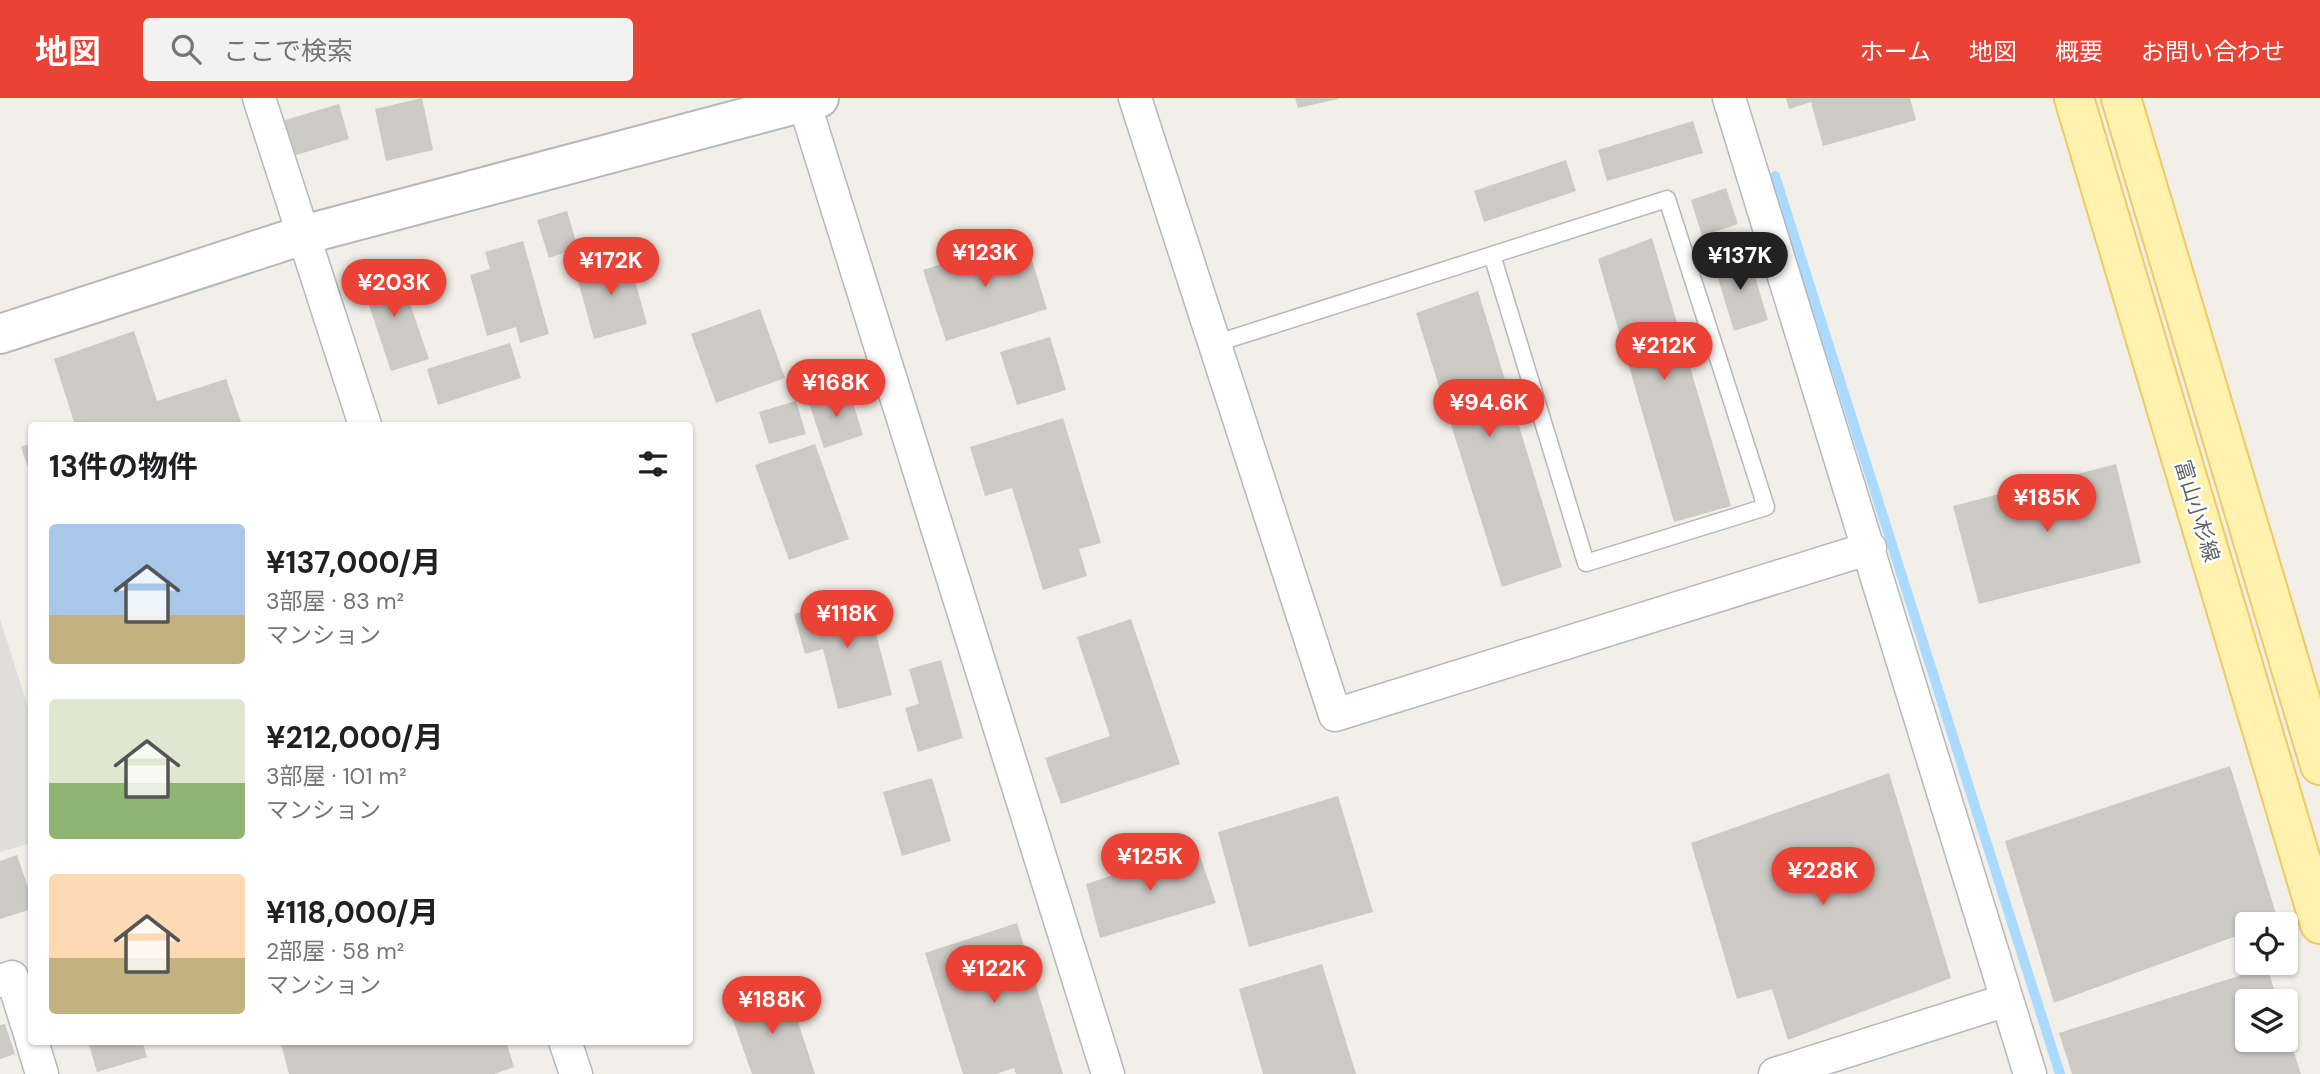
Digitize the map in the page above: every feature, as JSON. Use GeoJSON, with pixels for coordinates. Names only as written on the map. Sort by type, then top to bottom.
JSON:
{"type":"FeatureCollection","features":[{"type":"Feature","properties":{"kind":"main road","name":"富山小杉線"},"geometry":{"type":"LineString","coordinates":[[2074,98],[2320,924]]}},
{"type":"Feature","properties":{"kind":"main road"},"geometry":{"type":"LineString","coordinates":[[2121,98],[2320,765]]}},
{"type":"Feature","properties":{"kind":"street"},"geometry":{"type":"LineString","coordinates":[[259,98],[364,422]]}},
{"type":"Feature","properties":{"kind":"street"},"geometry":{"type":"LineString","coordinates":[[1135,98],[1335,715],[1870,548]]}},
{"type":"Feature","properties":{"kind":"street"},"geometry":{"type":"LineString","coordinates":[[1729,98],[1870,548],[2030,1074]]}},
{"type":"Feature","properties":{"kind":"street"},"geometry":{"type":"LineString","coordinates":[[0,334],[303,234],[812,100],[1108,1074]]}},
{"type":"Feature","properties":{"kind":"street"},"geometry":{"type":"LineString","coordinates":[[0,981],[12,977],[28,1028]]}},
{"type":"Feature","properties":{"kind":"street"},"geometry":{"type":"LineString","coordinates":[[1775,1074],[2007,1000]]}},
{"type":"Feature","properties":{"kind":"street"},"geometry":{"type":"LineString","coordinates":[[33,1045],[42,1074]]}},
{"type":"Feature","properties":{"kind":"street"},"geometry":{"type":"LineString","coordinates":[[566,1045],[576,1074]]}},
{"type":"Feature","properties":{"kind":"lane"},"geometry":{"type":"LineString","coordinates":[[1214,344],[1667,199],[1766,507],[1586,563],[1493,255]]}},
{"type":"Feature","properties":{"kind":"shaded area"},"geometry":{"type":"Polygon","coordinates":[[[0,619],[28,707],[28,844],[0,852],[0,619]]]}},
{"type":"Feature","properties":{"kind":"building"},"geometry":{"type":"Polygon","coordinates":[[[422,98],[433,150],[386,161],[375,109],[422,98]]]}},
{"type":"Feature","properties":{"kind":"building"},"geometry":{"type":"Polygon","coordinates":[[[1295,98],[1338,98],[1338,99],[1298,108],[1295,98]]]}},
{"type":"Feature","properties":{"kind":"building"},"geometry":{"type":"Polygon","coordinates":[[[1786,98],[1910,98],[1916,120],[1823,146],[1811,102],[1789,109],[1786,98]]]}},
{"type":"Feature","properties":{"kind":"building"},"geometry":{"type":"Polygon","coordinates":[[[339,104],[349,139],[293,156],[282,121],[339,104]]]}},
{"type":"Feature","properties":{"kind":"building"},"geometry":{"type":"Polygon","coordinates":[[[1693,121],[1703,153],[1607,181],[1598,150],[1693,121]]]}},
{"type":"Feature","properties":{"kind":"building"},"geometry":{"type":"Polygon","coordinates":[[[1566,160],[1576,191],[1484,222],[1474,191],[1566,160]]]}},
{"type":"Feature","properties":{"kind":"building"},"geometry":{"type":"Polygon","coordinates":[[[1726,188],[1738,224],[1702,236],[1691,200],[1726,188]]]}},
{"type":"Feature","properties":{"kind":"building"},"geometry":{"type":"Polygon","coordinates":[[[567,211],[578,248],[549,258],[537,220],[567,211]]]}},
{"type":"Feature","properties":{"kind":"building"},"geometry":{"type":"Polygon","coordinates":[[[1025,238],[1047,309],[946,341],[923,270],[1025,238]]]}},
{"type":"Feature","properties":{"kind":"building"},"geometry":{"type":"Polygon","coordinates":[[[1652,238],[1731,506],[1674,522],[1598,259],[1652,238]]]}},
{"type":"Feature","properties":{"kind":"building"},"geometry":{"type":"Polygon","coordinates":[[[523,241],[549,334],[520,343],[516,327],[487,336],[470,275],[490,269],[485,252],[523,241]]]}},
{"type":"Feature","properties":{"kind":"building"},"geometry":{"type":"Polygon","coordinates":[[[1732,253],[1735,265],[1750,260],[1768,320],[1734,331],[1712,259],[1732,253]]]}},
{"type":"Feature","properties":{"kind":"building"},"geometry":{"type":"Polygon","coordinates":[[[628,255],[647,324],[594,339],[575,270],[628,255]]]}},
{"type":"Feature","properties":{"kind":"building"},"geometry":{"type":"Polygon","coordinates":[[[397,266],[429,359],[391,371],[360,278],[397,266]]]}},
{"type":"Feature","properties":{"kind":"building"},"geometry":{"type":"Polygon","coordinates":[[[1478,291],[1562,567],[1502,587],[1416,313],[1478,291]]]}},
{"type":"Feature","properties":{"kind":"building"},"geometry":{"type":"Polygon","coordinates":[[[760,309],[785,378],[716,403],[691,334],[760,309]]]}},
{"type":"Feature","properties":{"kind":"building"},"geometry":{"type":"Polygon","coordinates":[[[134,331],[157,401],[226,379],[241,422],[74,422],[54,359],[134,331]]]}},
{"type":"Feature","properties":{"kind":"building"},"geometry":{"type":"Polygon","coordinates":[[[1050,337],[1066,390],[1017,405],[1000,352],[1050,337]]]}},
{"type":"Feature","properties":{"kind":"building"},"geometry":{"type":"Polygon","coordinates":[[[510,343],[521,378],[438,405],[427,369],[510,343]]]}},
{"type":"Feature","properties":{"kind":"building"},"geometry":{"type":"Polygon","coordinates":[[[849,390],[863,435],[824,448],[809,403],[849,390]]]}},
{"type":"Feature","properties":{"kind":"building"},"geometry":{"type":"Polygon","coordinates":[[[796,401],[806,434],[769,444],[759,412],[796,401]]]}},
{"type":"Feature","properties":{"kind":"building"},"geometry":{"type":"Polygon","coordinates":[[[1063,418],[1101,543],[1079,549],[1087,576],[1043,590],[1012,488],[985,496],[970,447],[1063,418]]]}},
{"type":"Feature","properties":{"kind":"building"},"geometry":{"type":"Polygon","coordinates":[[[28,444],[28,467],[21,447],[28,444]]]}},
{"type":"Feature","properties":{"kind":"building"},"geometry":{"type":"Polygon","coordinates":[[[815,444],[849,539],[789,560],[755,465],[815,444]]]}},
{"type":"Feature","properties":{"kind":"building"},"geometry":{"type":"Polygon","coordinates":[[[2116,464],[2141,563],[1979,604],[1953,506],[2116,464]]]}},
{"type":"Feature","properties":{"kind":"building"},"geometry":{"type":"Polygon","coordinates":[[[866,595],[892,695],[838,709],[823,649],[805,654],[794,614],[866,595]]]}},
{"type":"Feature","properties":{"kind":"building"},"geometry":{"type":"Polygon","coordinates":[[[1131,619],[1180,764],[1061,804],[1045,758],[1110,736],[1077,637],[1131,619]]]}},
{"type":"Feature","properties":{"kind":"building"},"geometry":{"type":"Polygon","coordinates":[[[941,660],[963,738],[918,752],[905,708],[919,704],[909,669],[941,660]]]}},
{"type":"Feature","properties":{"kind":"building"},"geometry":{"type":"Polygon","coordinates":[[[2230,766],[2276,912],[2235,912],[2235,936],[2054,1003],[2005,841],[2230,766]]]}},
{"type":"Feature","properties":{"kind":"building"},"geometry":{"type":"Polygon","coordinates":[[[1889,773],[1951,978],[1788,1040],[1772,989],[1737,999],[1691,843],[1889,773]]]}},
{"type":"Feature","properties":{"kind":"building"},"geometry":{"type":"Polygon","coordinates":[[[932,778],[951,841],[902,856],[883,792],[932,778]]]}},
{"type":"Feature","properties":{"kind":"building"},"geometry":{"type":"Polygon","coordinates":[[[1338,796],[1373,912],[1249,947],[1218,832],[1338,796]]]}},
{"type":"Feature","properties":{"kind":"building"},"geometry":{"type":"Polygon","coordinates":[[[1197,847],[1216,903],[1100,938],[1086,884],[1197,847]]]}},
{"type":"Feature","properties":{"kind":"building"},"geometry":{"type":"Polygon","coordinates":[[[17,855],[28,887],[28,910],[0,919],[0,861],[17,855]]]}},
{"type":"Feature","properties":{"kind":"building"},"geometry":{"type":"Polygon","coordinates":[[[1017,923],[1063,1074],[1016,1074],[1014,1068],[996,1074],[963,1074],[925,953],[1017,923]]]}},
{"type":"Feature","properties":{"kind":"building"},"geometry":{"type":"Polygon","coordinates":[[[1322,964],[1356,1074],[1263,1074],[1239,989],[1322,964]]]}},
{"type":"Feature","properties":{"kind":"building"},"geometry":{"type":"Polygon","coordinates":[[[2242,975],[2270,975],[2274,989],[2235,989],[2235,1052],[2294,1052],[2301,1074],[2072,1074],[2059,1033],[2242,975]]]}},
{"type":"Feature","properties":{"kind":"building"},"geometry":{"type":"Polygon","coordinates":[[[787,988],[815,1074],[752,1074],[729,1009],[787,988]]]}},
{"type":"Feature","properties":{"kind":"building"},"geometry":{"type":"Polygon","coordinates":[[[5,1024],[15,1054],[0,1059],[0,1025],[5,1024]]]}},
{"type":"Feature","properties":{"kind":"building"},"geometry":{"type":"Polygon","coordinates":[[[89,1045],[143,1045],[147,1057],[97,1072],[89,1045]]]}},
{"type":"Feature","properties":{"kind":"building"},"geometry":{"type":"Polygon","coordinates":[[[281,1045],[507,1045],[514,1067],[494,1074],[289,1074],[281,1045]]]}},
{"type":"Feature","properties":{"kind":"waterway"},"geometry":{"type":"LineString","coordinates":[[1775,176],[2060,1074]]}}]}
